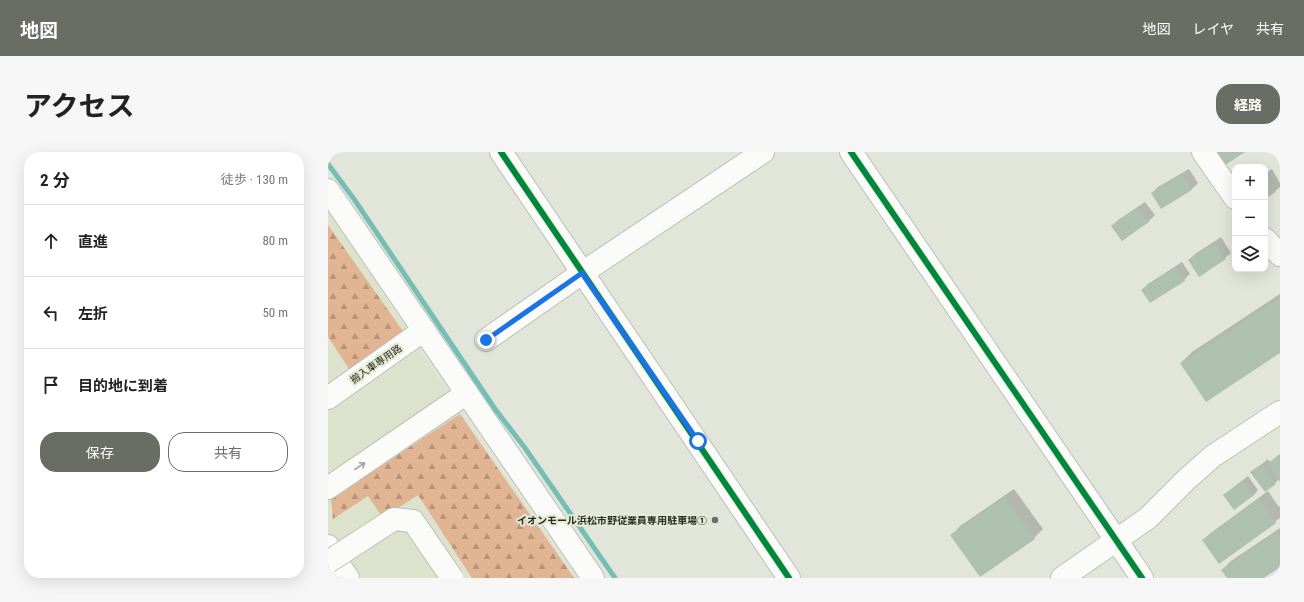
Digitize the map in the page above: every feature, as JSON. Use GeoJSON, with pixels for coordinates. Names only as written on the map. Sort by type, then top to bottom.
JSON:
{"type":"FeatureCollection","features":[{"type":"Feature","properties":{"kind":"street"},"geometry":{"type":"LineString","coordinates":[[501,152],[582,273],[698,441],[789,578]]}},
{"type":"Feature","properties":{"kind":"street"},"geometry":{"type":"LineString","coordinates":[[486,340],[582,273],[763,152]]}},
{"type":"Feature","properties":{"kind":"street"},"geometry":{"type":"LineString","coordinates":[[851,152],[1142,578]]}},
{"type":"Feature","properties":{"kind":"street"},"geometry":{"type":"LineString","coordinates":[[1203,152],[1232,194]]}},
{"type":"Feature","properties":{"kind":"street"},"geometry":{"type":"LineString","coordinates":[[328,190],[593,578]]}},
{"type":"Feature","properties":{"kind":"street"},"geometry":{"type":"LineString","coordinates":[[1268,242],[1280,255]]}},
{"type":"Feature","properties":{"kind":"street","name":"搬入車専用路"},"geometry":{"type":"LineString","coordinates":[[328,398],[424,330]]}},
{"type":"Feature","properties":{"kind":"street"},"geometry":{"type":"LineString","coordinates":[[328,488],[467,393]]}},
{"type":"Feature","properties":{"kind":"street"},"geometry":{"type":"LineString","coordinates":[[1062,578],[1148,518],[1187,479],[1213,456],[1280,412]]}},
{"type":"Feature","properties":{"kind":"street"},"geometry":{"type":"LineString","coordinates":[[328,562],[394,519],[413,520],[452,578]]}},
{"type":"Feature","properties":{"kind":"street"},"geometry":{"type":"LineString","coordinates":[[328,546],[348,578]]}},
{"type":"Feature","properties":{"kind":"shaded area"},"geometry":{"type":"Polygon","coordinates":[[[328,210],[473,430],[577,578],[328,578],[328,210]]]}},
{"type":"Feature","properties":{"kind":"green space"},"geometry":{"type":"Polygon","coordinates":[[[328,225],[405,334],[352,373],[328,337],[328,225]]]}},
{"type":"Feature","properties":{"kind":"green space"},"geometry":{"type":"Polygon","coordinates":[[[460,414],[574,578],[472,578],[418,495],[383,518],[368,496],[333,519],[331,499],[460,414]]]}},
{"type":"Feature","properties":{"kind":"building"},"geometry":{"type":"Polygon","coordinates":[[[1213,152],[1245,152],[1222,167],[1213,152]]]}},
{"type":"Feature","properties":{"kind":"building"},"geometry":{"type":"Polygon","coordinates":[[[1183,174],[1192,190],[1161,209],[1151,193],[1183,174]]]}},
{"type":"Feature","properties":{"kind":"building"},"geometry":{"type":"Polygon","coordinates":[[[1268,179],[1276,192],[1268,197],[1268,179]]]}},
{"type":"Feature","properties":{"kind":"building"},"geometry":{"type":"Polygon","coordinates":[[[1138,207],[1149,222],[1122,241],[1111,226],[1138,207]]]}},
{"type":"Feature","properties":{"kind":"building"},"geometry":{"type":"Polygon","coordinates":[[[1214,243],[1226,259],[1199,277],[1188,260],[1214,243]]]}},
{"type":"Feature","properties":{"kind":"building"},"geometry":{"type":"Polygon","coordinates":[[[1176,267],[1185,281],[1150,303],[1141,290],[1176,267]]]}},
{"type":"Feature","properties":{"kind":"building"},"geometry":{"type":"Polygon","coordinates":[[[1280,297],[1280,353],[1206,402],[1180,363],[1280,297]]]}},
{"type":"Feature","properties":{"kind":"building"},"geometry":{"type":"Polygon","coordinates":[[[1280,456],[1280,482],[1268,463],[1280,456]]]}},
{"type":"Feature","properties":{"kind":"building"},"geometry":{"type":"Polygon","coordinates":[[[1262,464],[1276,484],[1265,492],[1250,472],[1262,464]]]}},
{"type":"Feature","properties":{"kind":"building"},"geometry":{"type":"Polygon","coordinates":[[[1242,481],[1253,496],[1234,510],[1223,495],[1242,481]]]}},
{"type":"Feature","properties":{"kind":"building"},"geometry":{"type":"Polygon","coordinates":[[[1005,497],[1035,539],[980,577],[950,535],[1005,497]]]}},
{"type":"Feature","properties":{"kind":"building"},"geometry":{"type":"Polygon","coordinates":[[[1259,499],[1276,523],[1219,564],[1202,540],[1259,499]]]}},
{"type":"Feature","properties":{"kind":"building"},"geometry":{"type":"Polygon","coordinates":[[[1277,532],[1280,535],[1280,567],[1264,578],[1227,578],[1221,570],[1277,532]]]}},
{"type":"Feature","properties":{"kind":"waterway"},"geometry":{"type":"LineString","coordinates":[[328,164],[354,199],[495,409],[525,448],[615,578]]}},
{"type":"Feature","properties":{"kind":"cycle path"},"geometry":{"type":"LineString","coordinates":[[501,152],[789,578]]}},
{"type":"Feature","properties":{"kind":"cycle path"},"geometry":{"type":"LineString","coordinates":[[851,152],[1142,578]]}},
{"type":"Feature","properties":{"kind":"place","name":"イオンモール浜松市野従業員専用駐車場①"},"geometry":{"type":"Point","coordinates":[715,520]}},
{"type":"Feature","properties":{"kind":"route"},"geometry":{"type":"LineString","coordinates":[[486,340],[582,273],[698,441]]}}]}
